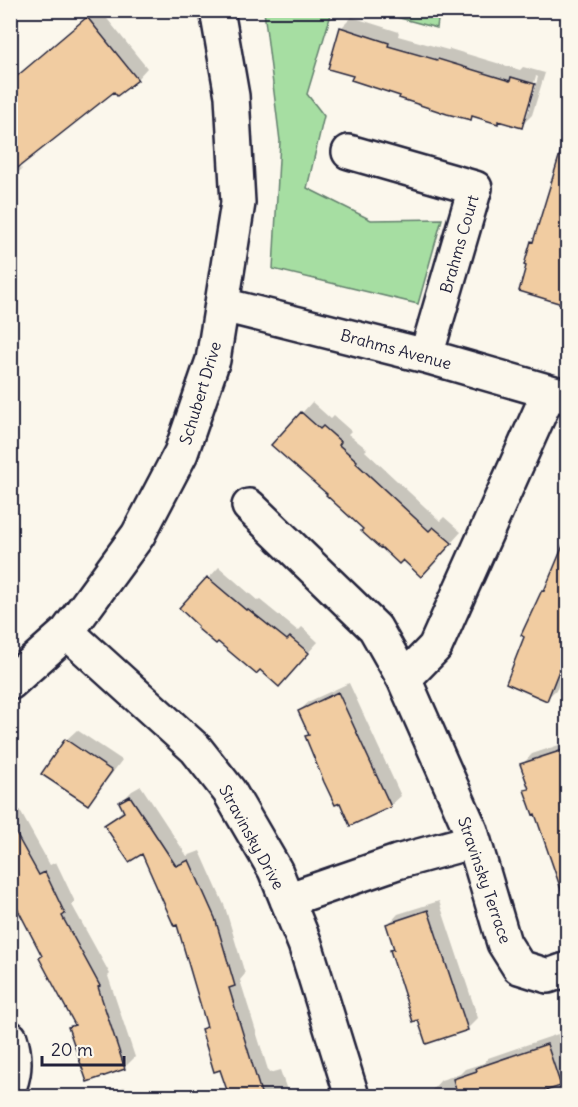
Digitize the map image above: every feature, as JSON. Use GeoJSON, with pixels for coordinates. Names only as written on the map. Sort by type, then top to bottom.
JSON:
{"type":"FeatureCollection","features":[{"type":"Feature","properties":{"kind":"street","name":"Schubert Drive"},"geometry":{"type":"LineString","coordinates":[[10,683],[68,632],[138,536],[181,453],[213,360],[238,203],[232,96],[217,10]]}},
{"type":"Feature","properties":{"kind":"street","name":"Brahms Court"},"geometry":{"type":"LineString","coordinates":[[349,152],[475,188],[426,357]]}},
{"type":"Feature","properties":{"kind":"street","name":"Brahms Avenue"},"geometry":{"type":"LineString","coordinates":[[223,305],[426,357],[558,395]]}},
{"type":"Feature","properties":{"kind":"street"},"geometry":{"type":"LineString","coordinates":[[404,679],[435,646],[558,395]]}},
{"type":"Feature","properties":{"kind":"street","name":"Stravinsky Terrace"},"geometry":{"type":"LineString","coordinates":[[249,506],[375,628],[404,679],[474,841],[504,943],[519,968],[548,976],[567,969]]}},
{"type":"Feature","properties":{"kind":"street","name":"Stravinsky Drive"},"geometry":{"type":"LineString","coordinates":[[68,632],[195,749],[229,791],[275,870],[304,944],[352,1096]]}},
{"type":"Feature","properties":{"kind":"street"},"geometry":{"type":"LineString","coordinates":[[287,900],[397,862],[474,841]]}},
{"type":"Feature","properties":{"kind":"street"},"geometry":{"type":"LineString","coordinates":[[10,1038],[15,1054],[14,1075],[10,1085]]}},
{"type":"Feature","properties":{"kind":"green space"},"geometry":{"type":"Polygon","coordinates":[[[264,11],[332,11],[307,94],[324,116],[307,188],[371,220],[442,219],[418,304],[273,269],[280,141],[264,11]]]}},
{"type":"Feature","properties":{"kind":"green space"},"geometry":{"type":"Polygon","coordinates":[[[374,11],[439,11],[437,28],[374,11]]]}},
{"type":"Feature","properties":{"kind":"building"},"geometry":{"type":"Polygon","coordinates":[[[87,17],[138,80],[117,96],[114,92],[10,174],[10,82],[87,17]]]}},
{"type":"Feature","properties":{"kind":"building"},"geometry":{"type":"Polygon","coordinates":[[[340,27],[389,43],[388,46],[510,81],[511,77],[535,84],[522,128],[472,116],[471,120],[447,114],[351,80],[353,76],[328,69],[340,27]]]}},
{"type":"Feature","properties":{"kind":"building"},"geometry":{"type":"Polygon","coordinates":[[[562,147],[567,147],[567,285],[562,304],[519,291],[531,241],[533,242],[562,147]]]}},
{"type":"Feature","properties":{"kind":"building"},"geometry":{"type":"Polygon","coordinates":[[[301,412],[320,429],[323,426],[341,442],[339,445],[357,461],[356,463],[429,531],[433,527],[452,543],[421,577],[403,560],[399,564],[380,548],[327,494],[271,445],[301,412]]]}},
{"type":"Feature","properties":{"kind":"building"},"geometry":{"type":"Polygon","coordinates":[[[567,536],[567,650],[547,701],[506,683],[524,637],[521,635],[542,590],[544,591],[567,536]]]}},
{"type":"Feature","properties":{"kind":"building"},"geometry":{"type":"Polygon","coordinates":[[[207,577],[246,610],[248,609],[287,640],[290,637],[309,653],[279,687],[260,670],[256,674],[218,642],[216,644],[179,608],[207,577]]]}},
{"type":"Feature","properties":{"kind":"building"},"geometry":{"type":"Polygon","coordinates":[[[338,692],[391,807],[350,826],[340,803],[335,805],[324,782],[305,736],[309,735],[298,711],[338,692]]]}},
{"type":"Feature","properties":{"kind":"building"},"geometry":{"type":"Polygon","coordinates":[[[65,739],[112,771],[88,805],[41,774],[65,739]]]}},
{"type":"Feature","properties":{"kind":"building"},"geometry":{"type":"Polygon","coordinates":[[[563,750],[567,763],[567,897],[564,898],[535,814],[533,815],[524,790],[529,789],[520,764],[563,750]]]}},
{"type":"Feature","properties":{"kind":"building"},"geometry":{"type":"Polygon","coordinates":[[[130,796],[176,866],[189,860],[215,918],[235,986],[229,988],[262,1096],[229,1096],[220,1070],[214,1072],[201,1029],[207,1027],[177,925],[174,926],[142,854],[129,862],[104,825],[124,812],[119,802],[130,796]]]}},
{"type":"Feature","properties":{"kind":"building"},"geometry":{"type":"Polygon","coordinates":[[[10,823],[39,875],[45,872],[65,914],[62,916],[100,986],[98,987],[125,1069],[87,1082],[68,1027],[75,1025],[39,958],[42,956],[16,906],[10,914],[10,823]]]}},
{"type":"Feature","properties":{"kind":"building"},"geometry":{"type":"Polygon","coordinates":[[[428,910],[468,1030],[426,1044],[418,1020],[413,1022],[390,950],[394,949],[386,924],[428,910]]]}},
{"type":"Feature","properties":{"kind":"building"},"geometry":{"type":"Polygon","coordinates":[[[547,1044],[561,1086],[529,1096],[458,1096],[453,1079],[477,1071],[476,1068],[547,1044]]]}}]}
